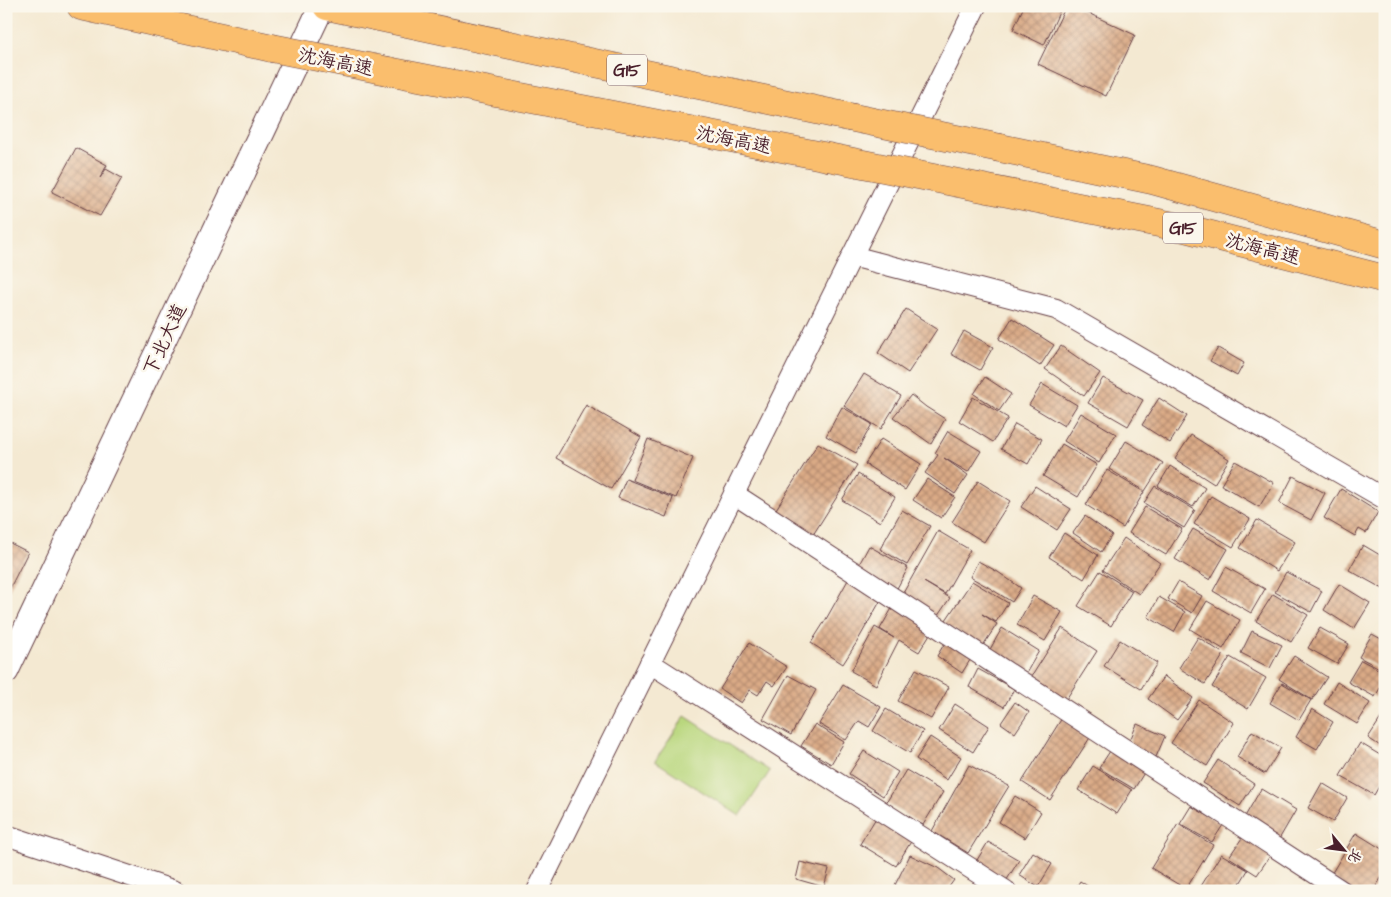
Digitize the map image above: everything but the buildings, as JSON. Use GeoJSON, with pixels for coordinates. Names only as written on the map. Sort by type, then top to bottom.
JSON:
{"type":"FeatureCollection","features":[{"type":"Feature","properties":{"kind":"highway","name":"沈海高速"},"geometry":{"type":"LineString","coordinates":[[81,6],[272,48],[1184,228],[1385,279]]}},
{"type":"Feature","properties":{"kind":"highway","name":"沈海高速"},"geometry":{"type":"LineString","coordinates":[[327,6],[1152,180],[1385,245]]}},
{"type":"Feature","properties":{"kind":"street","name":"下北大道"},"geometry":{"type":"LineString","coordinates":[[6,671],[322,6]]}},
{"type":"Feature","properties":{"kind":"street"},"geometry":{"type":"LineString","coordinates":[[537,891],[976,6]]}},
{"type":"Feature","properties":{"kind":"street"},"geometry":{"type":"LineString","coordinates":[[852,256],[1056,309],[1385,499]]}},
{"type":"Feature","properties":{"kind":"street"},"geometry":{"type":"LineString","coordinates":[[734,494],[1342,891]]}},
{"type":"Feature","properties":{"kind":"street"},"geometry":{"type":"LineString","coordinates":[[650,663],[1006,891]]}},
{"type":"Feature","properties":{"kind":"street"},"geometry":{"type":"LineString","coordinates":[[6,835],[175,891]]}},
{"type":"Feature","properties":{"kind":"green space"},"geometry":{"type":"Polygon","coordinates":[[[685,716],[770,771],[740,816],[655,761],[685,716]]]}}]}
